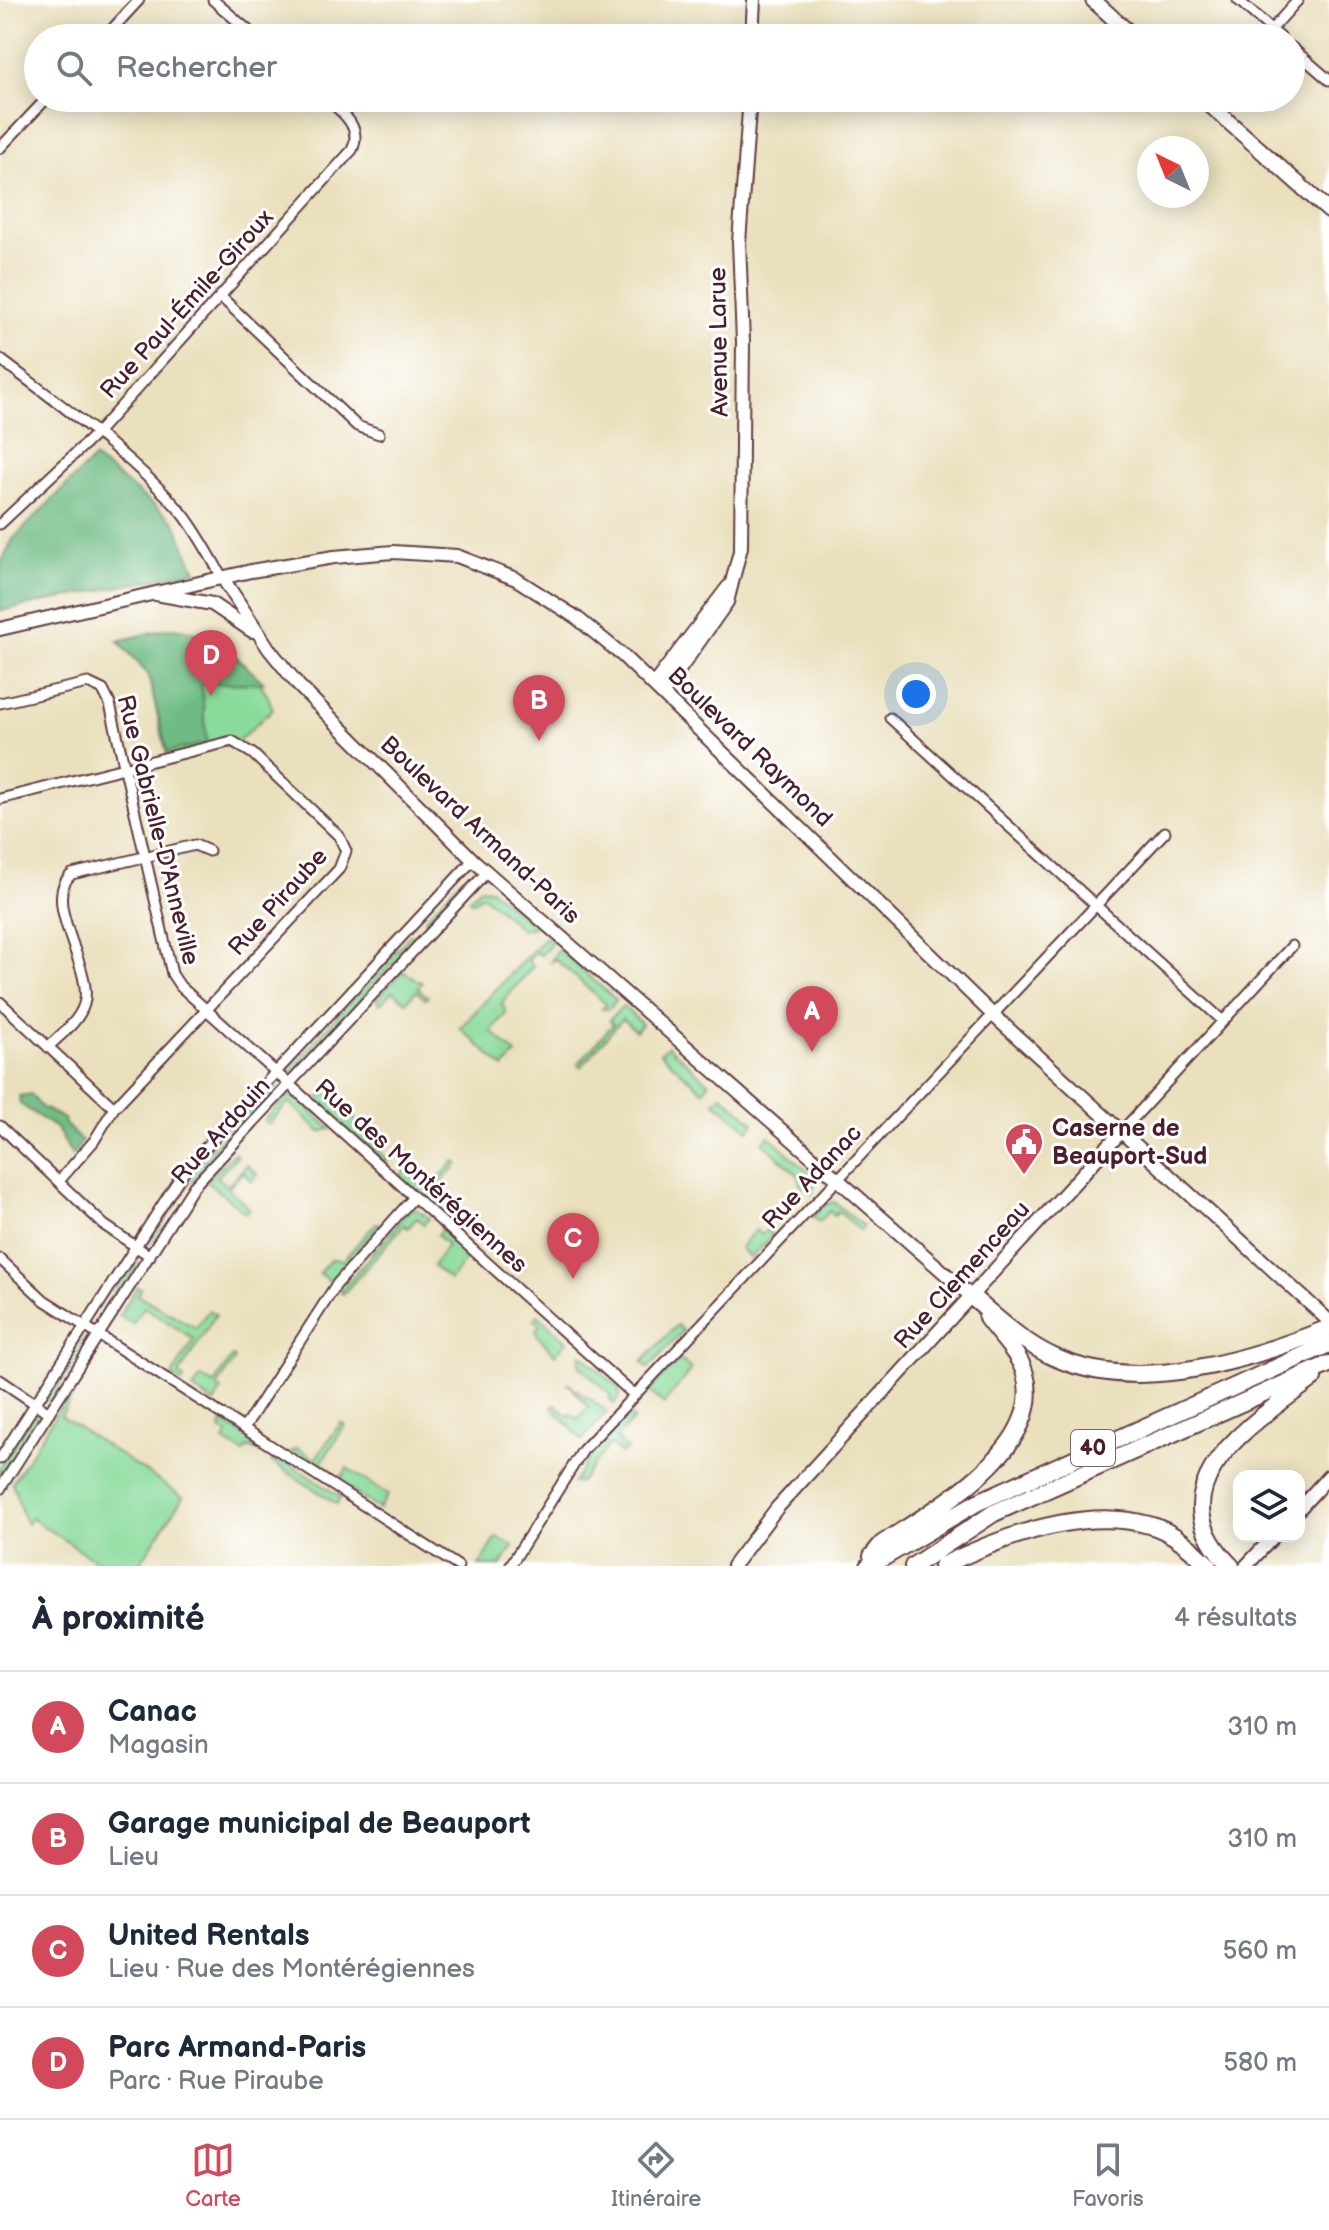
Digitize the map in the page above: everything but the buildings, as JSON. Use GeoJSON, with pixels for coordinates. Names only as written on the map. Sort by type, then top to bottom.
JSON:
{"type":"FeatureCollection","features":[{"type":"Feature","properties":{"kind":"highway"},"geometry":{"type":"LineString","coordinates":[[972,1297],[1031,1345],[1055,1358],[1088,1371],[1128,1376],[1178,1371],[1264,1352],[1326,1334]]}},
{"type":"Feature","properties":{"kind":"highway"},"geometry":{"type":"LineString","coordinates":[[866,1566],[882,1544],[962,1490],[1003,1454],[1020,1425],[1027,1400],[1026,1377],[1020,1362],[972,1297]]}},
{"type":"Feature","properties":{"kind":"highway","name":"40"},"geometry":{"type":"LineString","coordinates":[[866,1566],[976,1503],[1326,1334]]}},
{"type":"Feature","properties":{"kind":"highway"},"geometry":{"type":"LineString","coordinates":[[1231,1566],[1205,1533],[1199,1508],[1203,1486],[1222,1453],[1249,1427],[1329,1365]]}},
{"type":"Feature","properties":{"kind":"highway","name":"40"},"geometry":{"type":"LineString","coordinates":[[913,1566],[994,1513],[1329,1365]]}},
{"type":"Feature","properties":{"kind":"highway"},"geometry":{"type":"LineString","coordinates":[[942,1566],[1014,1537],[1086,1520],[1151,1525],[1173,1535],[1209,1566]]}},
{"type":"Feature","properties":{"kind":"main road"},"geometry":{"type":"LineString","coordinates":[[1093,0],[1120,24]]}},
{"type":"Feature","properties":{"kind":"main road"},"geometry":{"type":"LineString","coordinates":[[1218,112],[1329,211]]}},
{"type":"Feature","properties":{"kind":"street"},"geometry":{"type":"LineString","coordinates":[[117,24],[139,0]]}},
{"type":"Feature","properties":{"kind":"street"},"geometry":{"type":"LineString","coordinates":[[213,0],[241,24]]}},
{"type":"Feature","properties":{"kind":"street"},"geometry":{"type":"LineString","coordinates":[[753,24],[754,0]]}},
{"type":"Feature","properties":{"kind":"street"},"geometry":{"type":"LineString","coordinates":[[1238,0],[1264,24]]}},
{"type":"Feature","properties":{"kind":"street"},"geometry":{"type":"LineString","coordinates":[[1276,24],[1298,0]]}},
{"type":"Feature","properties":{"kind":"street"},"geometry":{"type":"LineString","coordinates":[[1305,59],[1329,80]]}},
{"type":"Feature","properties":{"kind":"street"},"geometry":{"type":"LineString","coordinates":[[0,148],[34,112]]}},
{"type":"Feature","properties":{"kind":"street","name":"Rue Paul-Émile-Giroux"},"geometry":{"type":"LineString","coordinates":[[0,524],[97,433],[352,150],[356,142],[351,122],[341,112]]}},
{"type":"Feature","properties":{"kind":"street","name":"Avenue Larue"},"geometry":{"type":"LineString","coordinates":[[659,689],[727,602],[741,547],[743,342],[739,242],[749,112]]}},
{"type":"Feature","properties":{"kind":"street"},"geometry":{"type":"LineString","coordinates":[[220,296],[357,426],[379,434]]}},
{"type":"Feature","properties":{"kind":"street","name":"Boulevard Armand-Paris"},"geometry":{"type":"LineString","coordinates":[[0,359],[97,433],[184,515],[261,638],[315,704],[473,860],[972,1297]]}},
{"type":"Feature","properties":{"kind":"street","name":"Boulevard Raymond"},"geometry":{"type":"LineString","coordinates":[[0,629],[222,577],[349,556],[393,552],[457,556],[516,579],[577,618],[659,689],[1326,1334]]}},
{"type":"Feature","properties":{"kind":"street"},"geometry":{"type":"LineString","coordinates":[[149,593],[212,604],[261,638]]}},
{"type":"Feature","properties":{"kind":"street","name":"Rue Gabrielle-D'Anneville"},"geometry":{"type":"LineString","coordinates":[[0,703],[88,683],[97,686],[110,704],[172,974],[206,1010],[289,1084]]}},
{"type":"Feature","properties":{"kind":"street"},"geometry":{"type":"LineString","coordinates":[[890,718],[1223,1021]]}},
{"type":"Feature","properties":{"kind":"street","name":"Rue Piraube"},"geometry":{"type":"LineString","coordinates":[[59,1181],[94,1141],[114,1108],[339,869],[346,851],[339,836],[253,754],[232,741],[124,767]]}},
{"type":"Feature","properties":{"kind":"street"},"geometry":{"type":"LineString","coordinates":[[0,799],[124,767]]}},
{"type":"Feature","properties":{"kind":"street","name":"Rue Adanac"},"geometry":{"type":"LineString","coordinates":[[510,1566],[583,1450],[1165,832]]}},
{"type":"Feature","properties":{"kind":"street"},"geometry":{"type":"LineString","coordinates":[[48,1047],[77,1018],[86,994],[61,898],[62,884],[72,874],[195,845],[209,851]]}},
{"type":"Feature","properties":{"kind":"street","name":"Rue Ardouin"},"geometry":{"type":"LineString","coordinates":[[0,1459],[184,1171],[473,860]]}},
{"type":"Feature","properties":{"kind":"street","name":"Rue Ardouin"},"geometry":{"type":"LineString","coordinates":[[0,1488],[194,1186],[487,872]]}},
{"type":"Feature","properties":{"kind":"street","name":"Rue Clemenceau"},"geometry":{"type":"LineString","coordinates":[[733,1566],[777,1508],[1292,946]]}},
{"type":"Feature","properties":{"kind":"street"},"geometry":{"type":"LineString","coordinates":[[0,1002],[114,1108]]}},
{"type":"Feature","properties":{"kind":"street","name":"Rue des Montérégiennes"},"geometry":{"type":"LineString","coordinates":[[289,1084],[634,1395]]}},
{"type":"Feature","properties":{"kind":"street"},"geometry":{"type":"LineString","coordinates":[[0,1126],[104,1225],[150,1256]]}},
{"type":"Feature","properties":{"kind":"street"},"geometry":{"type":"LineString","coordinates":[[244,1428],[336,1285],[414,1197]]}},
{"type":"Feature","properties":{"kind":"street"},"geometry":{"type":"LineString","coordinates":[[0,1259],[44,1300],[458,1566]]}},
{"type":"Feature","properties":{"kind":"street"},"geometry":{"type":"LineString","coordinates":[[0,1380],[49,1413]]}},
{"type":"Feature","properties":{"kind":"street"},"geometry":{"type":"LineString","coordinates":[[1305,1502],[1329,1476]]}},
{"type":"Feature","properties":{"kind":"street"},"geometry":{"type":"LineString","coordinates":[[1246,1566],[1268,1542]]}},
{"type":"Feature","properties":{"kind":"green space"},"geometry":{"type":"Polygon","coordinates":[[[94,458],[174,521],[196,571],[0,611],[0,565],[13,539],[94,458]]]}},
{"type":"Feature","properties":{"kind":"green space"},"geometry":{"type":"Polygon","coordinates":[[[171,628],[204,636],[219,644],[246,666],[266,694],[273,709],[236,743],[167,756],[148,674],[118,641],[171,628]]]}},
{"type":"Feature","properties":{"kind":"green space"},"geometry":{"type":"Polygon","coordinates":[[[171,628],[211,640],[264,683],[201,684],[207,743],[167,752],[148,674],[118,641],[171,628]]]}},
{"type":"Feature","properties":{"kind":"green space"},"geometry":{"type":"Polygon","coordinates":[[[463,877],[468,877],[468,882],[426,924],[425,918],[463,877]]]}},
{"type":"Feature","properties":{"kind":"green space"},"geometry":{"type":"Polygon","coordinates":[[[480,888],[491,889],[534,927],[522,930],[483,895],[472,902],[469,899],[480,888]]]}},
{"type":"Feature","properties":{"kind":"green space"},"geometry":{"type":"Polygon","coordinates":[[[410,935],[415,936],[415,940],[293,1072],[288,1071],[410,935]]]}},
{"type":"Feature","properties":{"kind":"green space"},"geometry":{"type":"Polygon","coordinates":[[[545,937],[552,943],[541,955],[536,952],[528,961],[533,966],[502,1003],[506,1013],[491,1031],[516,1054],[504,1068],[460,1028],[545,937]]]}},
{"type":"Feature","properties":{"kind":"green space"},"geometry":{"type":"Polygon","coordinates":[[[558,949],[616,1000],[609,1009],[602,1009],[606,1004],[555,959],[550,963],[558,949]]]}},
{"type":"Feature","properties":{"kind":"green space"},"geometry":{"type":"Polygon","coordinates":[[[403,971],[422,983],[418,988],[428,997],[425,999],[416,991],[406,1002],[393,991],[380,1004],[376,999],[403,971]]]}},
{"type":"Feature","properties":{"kind":"green space"},"geometry":{"type":"Polygon","coordinates":[[[623,1006],[642,1024],[636,1031],[622,1019],[581,1067],[578,1064],[613,1024],[609,1020],[623,1006]]]}},
{"type":"Feature","properties":{"kind":"green space"},"geometry":{"type":"Polygon","coordinates":[[[668,1046],[709,1083],[703,1091],[660,1053],[668,1046]]]}},
{"type":"Feature","properties":{"kind":"green space"},"geometry":{"type":"Polygon","coordinates":[[[272,1084],[277,1084],[277,1089],[190,1182],[151,1243],[146,1243],[182,1181],[272,1084]]]}},
{"type":"Feature","properties":{"kind":"green space"},"geometry":{"type":"Polygon","coordinates":[[[31,1094],[41,1107],[64,1119],[82,1142],[72,1155],[57,1129],[20,1104],[19,1096],[31,1094]]]}},
{"type":"Feature","properties":{"kind":"green space"},"geometry":{"type":"Polygon","coordinates":[[[323,1095],[328,1095],[372,1135],[368,1140],[388,1160],[385,1163],[317,1102],[323,1095]]]}},
{"type":"Feature","properties":{"kind":"green space"},"geometry":{"type":"Polygon","coordinates":[[[722,1095],[754,1123],[749,1130],[715,1102],[722,1095]]]}},
{"type":"Feature","properties":{"kind":"green space"},"geometry":{"type":"Polygon","coordinates":[[[291,1096],[331,1129],[320,1132],[289,1102],[269,1124],[264,1121],[285,1098],[291,1096]]]}},
{"type":"Feature","properties":{"kind":"green space"},"geometry":{"type":"Polygon","coordinates":[[[769,1136],[816,1179],[812,1194],[801,1185],[800,1177],[763,1143],[769,1136]]]}},
{"type":"Feature","properties":{"kind":"green space"},"geometry":{"type":"Polygon","coordinates":[[[234,1153],[237,1156],[217,1177],[227,1186],[247,1165],[257,1174],[252,1181],[243,1172],[228,1188],[250,1209],[246,1213],[206,1181],[234,1153]]]}},
{"type":"Feature","properties":{"kind":"green space"},"geometry":{"type":"Polygon","coordinates":[[[455,1161],[458,1164],[426,1199],[400,1176],[406,1170],[428,1189],[455,1161]]]}},
{"type":"Feature","properties":{"kind":"green space"},"geometry":{"type":"Polygon","coordinates":[[[834,1202],[863,1226],[861,1231],[838,1211],[834,1215],[830,1211],[819,1222],[813,1217],[824,1205],[834,1202]]]}},
{"type":"Feature","properties":{"kind":"green space"},"geometry":{"type":"Polygon","coordinates":[[[416,1209],[429,1218],[424,1224],[417,1218],[408,1228],[404,1225],[343,1294],[340,1291],[409,1211],[416,1209]]]}},
{"type":"Feature","properties":{"kind":"green space"},"geometry":{"type":"Polygon","coordinates":[[[376,1223],[381,1224],[331,1282],[319,1273],[331,1259],[343,1260],[376,1223]]]}},
{"type":"Feature","properties":{"kind":"green space"},"geometry":{"type":"Polygon","coordinates":[[[442,1229],[470,1254],[450,1280],[433,1266],[447,1245],[437,1235],[442,1229]]]}},
{"type":"Feature","properties":{"kind":"green space"},"geometry":{"type":"Polygon","coordinates":[[[756,1230],[761,1235],[767,1230],[773,1235],[750,1259],[740,1247],[756,1230]]]}},
{"type":"Feature","properties":{"kind":"green space"},"geometry":{"type":"Polygon","coordinates":[[[133,1259],[138,1263],[101,1323],[95,1323],[133,1259]]]}},
{"type":"Feature","properties":{"kind":"green space"},"geometry":{"type":"Polygon","coordinates":[[[137,1287],[141,1289],[138,1295],[196,1328],[209,1310],[216,1314],[179,1374],[184,1378],[182,1383],[172,1376],[194,1339],[144,1307],[132,1324],[119,1316],[137,1287]]]}},
{"type":"Feature","properties":{"kind":"green space"},"geometry":{"type":"Polygon","coordinates":[[[538,1315],[567,1341],[555,1355],[538,1336],[536,1329],[540,1325],[534,1319],[538,1315]]]}},
{"type":"Feature","properties":{"kind":"green space"},"geometry":{"type":"Polygon","coordinates":[[[677,1325],[683,1331],[648,1368],[642,1362],[677,1325]]]}},
{"type":"Feature","properties":{"kind":"green space"},"geometry":{"type":"Polygon","coordinates":[[[86,1337],[88,1342],[52,1399],[47,1401],[45,1396],[86,1337]]]}},
{"type":"Feature","properties":{"kind":"green space"},"geometry":{"type":"Polygon","coordinates":[[[581,1354],[618,1387],[620,1395],[614,1404],[609,1399],[611,1395],[579,1365],[581,1354]]]}},
{"type":"Feature","properties":{"kind":"green space"},"geometry":{"type":"Polygon","coordinates":[[[232,1356],[235,1359],[217,1387],[222,1390],[214,1403],[193,1389],[201,1377],[214,1384],[232,1356]]]}},
{"type":"Feature","properties":{"kind":"green space"},"geometry":{"type":"Polygon","coordinates":[[[680,1359],[691,1369],[664,1404],[649,1391],[680,1359]]]}},
{"type":"Feature","properties":{"kind":"green space"},"geometry":{"type":"Polygon","coordinates":[[[567,1382],[607,1412],[582,1440],[552,1407],[555,1404],[568,1416],[571,1413],[577,1419],[589,1407],[567,1382]]]}},
{"type":"Feature","properties":{"kind":"green space"},"geometry":{"type":"Polygon","coordinates":[[[73,1388],[74,1394],[61,1416],[183,1497],[138,1566],[104,1566],[31,1518],[27,1524],[23,1516],[12,1483],[73,1388]]]}},
{"type":"Feature","properties":{"kind":"green space"},"geometry":{"type":"Polygon","coordinates":[[[628,1413],[634,1419],[616,1438],[627,1449],[622,1454],[610,1444],[580,1482],[573,1483],[596,1448],[628,1413]]]}},
{"type":"Feature","properties":{"kind":"green space"},"geometry":{"type":"Polygon","coordinates":[[[32,1416],[37,1416],[38,1421],[0,1476],[0,1467],[32,1416]]]}},
{"type":"Feature","properties":{"kind":"green space"},"geometry":{"type":"Polygon","coordinates":[[[223,1422],[264,1448],[262,1452],[248,1447],[244,1453],[224,1441],[228,1434],[221,1430],[223,1422]]]}},
{"type":"Feature","properties":{"kind":"green space"},"geometry":{"type":"Polygon","coordinates":[[[341,1423],[345,1426],[321,1463],[330,1469],[326,1475],[291,1452],[297,1448],[315,1459],[341,1423]]]}},
{"type":"Feature","properties":{"kind":"green space"},"geometry":{"type":"Polygon","coordinates":[[[277,1456],[341,1497],[337,1504],[272,1462],[277,1456]]]}},
{"type":"Feature","properties":{"kind":"green space"},"geometry":{"type":"Polygon","coordinates":[[[347,1468],[388,1495],[379,1509],[339,1482],[347,1468]]]}},
{"type":"Feature","properties":{"kind":"green space"},"geometry":{"type":"Polygon","coordinates":[[[497,1537],[513,1546],[501,1566],[479,1566],[497,1537]]]}},
{"type":"Feature","properties":{"kind":"place","name":"Parc Armand-Paris"},"geometry":{"type":"Point","coordinates":[211,696]}},
{"type":"Feature","properties":{"kind":"place","name":"Garage municipal de Beauport"},"geometry":{"type":"Point","coordinates":[539,741]}},
{"type":"Feature","properties":{"kind":"place","name":"Canac"},"geometry":{"type":"Point","coordinates":[812,1052]}},
{"type":"Feature","properties":{"kind":"place","name":"Caserne de Beauport-Sud"},"geometry":{"type":"Point","coordinates":[1024,1176]}},
{"type":"Feature","properties":{"kind":"place","name":"United Rentals"},"geometry":{"type":"Point","coordinates":[573,1279]}}]}
